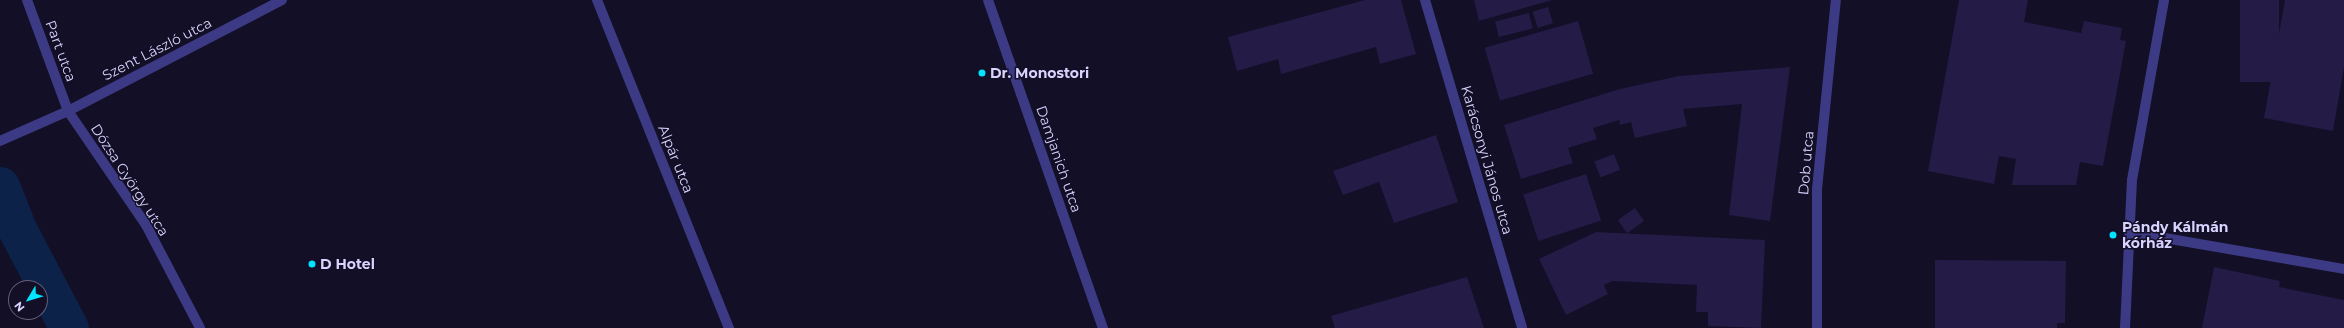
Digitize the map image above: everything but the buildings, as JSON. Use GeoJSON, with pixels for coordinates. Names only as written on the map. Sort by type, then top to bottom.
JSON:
{"type":"FeatureCollection","features":[{"type":"Feature","properties":{"kind":"street","name":"Part utca"},"geometry":{"type":"LineString","coordinates":[[27,0],[68,111]]}},
{"type":"Feature","properties":{"kind":"street","name":"Szent László utca"},"geometry":{"type":"LineString","coordinates":[[0,141],[68,111],[282,0]]}},
{"type":"Feature","properties":{"kind":"street","name":"Alpár utca"},"geometry":{"type":"LineString","coordinates":[[597,0],[729,328]]}},
{"type":"Feature","properties":{"kind":"street","name":"Damjanich utca"},"geometry":{"type":"LineString","coordinates":[[988,0],[1103,328]]}},
{"type":"Feature","properties":{"kind":"street","name":"Karácsonyi János utca"},"geometry":{"type":"LineString","coordinates":[[1425,0],[1522,328]]}},
{"type":"Feature","properties":{"kind":"street","name":"Dob utca"},"geometry":{"type":"LineString","coordinates":[[1817,328],[1816,189],[1836,0]]}},
{"type":"Feature","properties":{"kind":"street"},"geometry":{"type":"LineString","coordinates":[[2125,328],[2132,180],[2164,0]]}},
{"type":"Feature","properties":{"kind":"street","name":"Dózsa György utca"},"geometry":{"type":"LineString","coordinates":[[68,111],[146,225],[200,328]]}},
{"type":"Feature","properties":{"kind":"street"},"geometry":{"type":"LineString","coordinates":[[2130,232],[2344,269]]}},
{"type":"Feature","properties":{"kind":"waterway"},"geometry":{"type":"LineString","coordinates":[[0,186],[17,229],[69,328]]}},
{"type":"Feature","properties":{"kind":"place","name":"Dr. Monostori"},"geometry":{"type":"Point","coordinates":[982,73]}},
{"type":"Feature","properties":{"kind":"place","name":"Pándy Kálmán kórház"},"geometry":{"type":"Point","coordinates":[2113,235]}},
{"type":"Feature","properties":{"kind":"place","name":"D Hotel"},"geometry":{"type":"Point","coordinates":[312,264]}}]}
